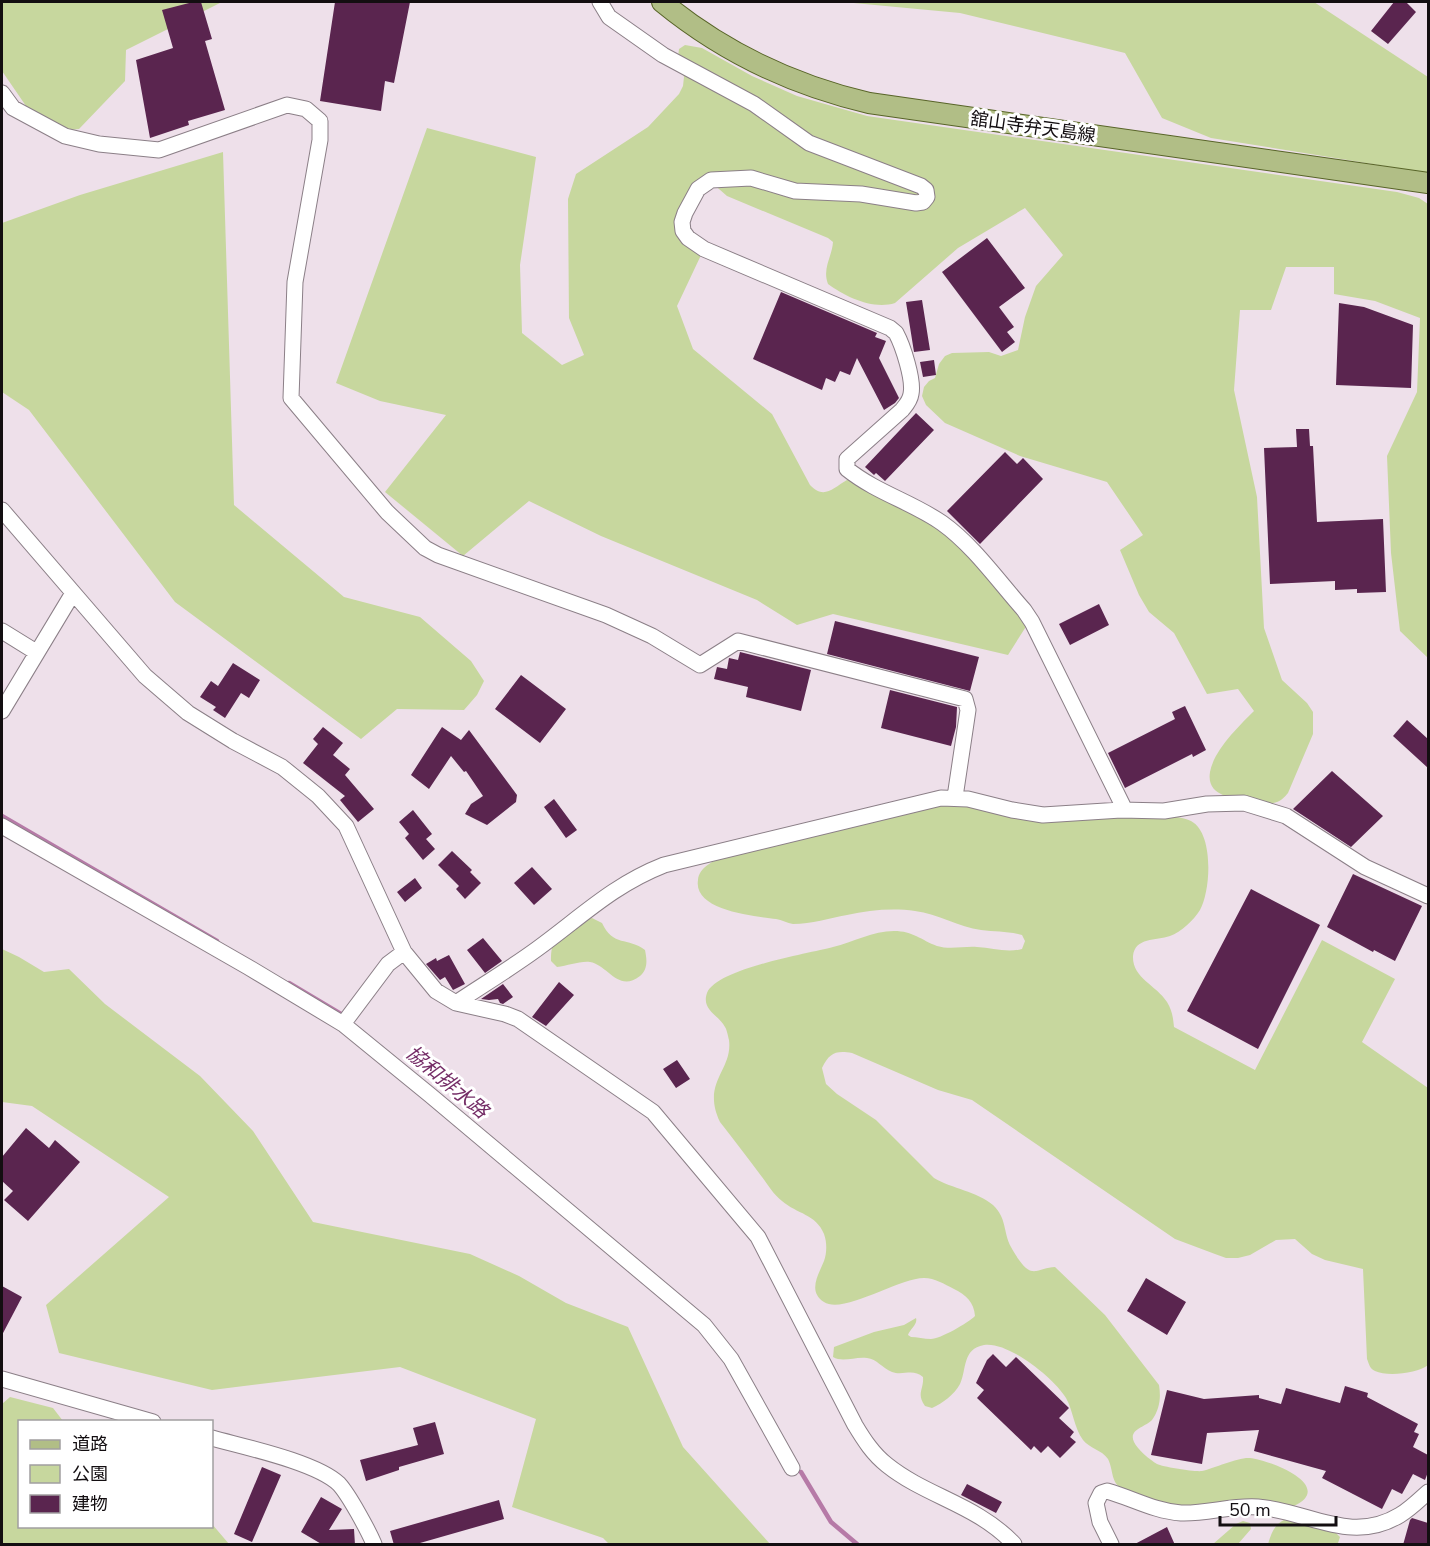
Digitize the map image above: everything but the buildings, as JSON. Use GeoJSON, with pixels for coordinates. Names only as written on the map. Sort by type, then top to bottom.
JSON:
{"type":"FeatureCollection","features":[{"type":"Feature","properties":{"kind":"main road","name":"舘山寺弁天島線"},"geometry":{"type":"LineString","coordinates":[[662,2],[697,29],[747,59],[801,84],[846,98],[892,107],[1428,183]]}},
{"type":"Feature","properties":{"kind":"street"},"geometry":{"type":"LineString","coordinates":[[600,2],[609,17],[669,59],[754,104],[809,143],[921,186],[926,190],[927,197],[923,202],[916,203],[861,194],[795,191],[751,178],[711,180],[698,189],[682,222],[688,238],[704,249],[890,328],[896,333],[911,381],[912,392],[909,402],[847,459],[847,469],[867,485],[926,514],[952,531],[1024,610],[1125,810]]}},
{"type":"Feature","properties":{"kind":"street"},"geometry":{"type":"LineString","coordinates":[[2,93],[13,108],[65,136],[99,144],[159,150],[287,105],[306,109],[320,121],[320,140],[295,282],[291,398],[387,512],[425,549],[606,615],[652,636],[699,665],[738,641],[965,699],[968,710],[955,797]]}},
{"type":"Feature","properties":{"kind":"street"},"geometry":{"type":"LineString","coordinates":[[2,510],[145,676],[188,713],[233,741],[282,767],[318,796],[346,826],[404,952],[436,991],[456,1003],[518,1019],[653,1112],[763,1243],[868,1447],[894,1471],[979,1515],[1014,1545]]}},
{"type":"Feature","properties":{"kind":"street"},"geometry":{"type":"LineString","coordinates":[[2,711],[73,592]]}},
{"type":"Feature","properties":{"kind":"street"},"geometry":{"type":"LineString","coordinates":[[2,631],[36,652]]}},
{"type":"Feature","properties":{"kind":"street"},"geometry":{"type":"LineString","coordinates":[[456,1003],[537,949],[608,894],[645,873],[664,865],[941,798],[955,797],[1043,815],[1125,810],[1164,811],[1233,802],[1255,805],[1286,816],[1365,867],[1428,896]]}},
{"type":"Feature","properties":{"kind":"street"},"geometry":{"type":"LineString","coordinates":[[2,826],[248,967],[346,1019],[430,1095],[704,1325],[731,1359],[792,1468]]}},
{"type":"Feature","properties":{"kind":"street"},"geometry":{"type":"LineString","coordinates":[[346,1019],[388,964],[404,952]]}},
{"type":"Feature","properties":{"kind":"street"},"geometry":{"type":"LineString","coordinates":[[2,1378],[146,1420]]}},
{"type":"Feature","properties":{"kind":"street"},"geometry":{"type":"LineString","coordinates":[[213,1438],[311,1467],[339,1484],[368,1530],[374,1545]]}},
{"type":"Feature","properties":{"kind":"street"},"geometry":{"type":"LineString","coordinates":[[1111,1545],[1100,1522],[1096,1503],[1101,1493],[1107,1491],[1161,1510],[1181,1513],[1242,1506],[1261,1507],[1344,1528],[1359,1528],[1389,1521],[1402,1514],[1428,1492]]}},
{"type":"Feature","properties":{"kind":"green space"},"geometry":{"type":"Polygon","coordinates":[[[2,2],[222,2],[126,50],[125,81],[79,129],[68,130],[26,106],[2,71],[2,2]]]}},
{"type":"Feature","properties":{"kind":"green space"},"geometry":{"type":"Polygon","coordinates":[[[843,2],[1314,2],[1428,77],[1428,173],[1211,138],[1162,118],[1125,53],[960,13],[843,2]]]}},
{"type":"Feature","properties":{"kind":"green space"},"geometry":{"type":"Polygon","coordinates":[[[685,45],[702,48],[752,76],[797,96],[867,116],[1397,192],[1419,198],[1428,204],[1428,658],[1400,631],[1391,553],[1387,456],[1417,392],[1420,318],[1375,301],[1334,294],[1334,267],[1286,267],[1271,310],[1240,310],[1234,390],[1257,497],[1264,628],[1282,680],[1307,703],[1313,712],[1313,734],[1288,793],[1280,801],[1261,803],[1228,797],[1216,791],[1210,780],[1210,772],[1216,755],[1254,711],[1238,689],[1207,694],[1174,633],[1149,612],[1139,595],[1120,550],[1143,535],[1107,482],[1020,456],[945,423],[926,405],[922,396],[924,387],[935,378],[939,364],[945,356],[952,353],[989,352],[1001,356],[1018,350],[1025,317],[1036,286],[1063,255],[1025,208],[958,248],[895,303],[887,305],[851,298],[828,284],[826,273],[833,242],[828,238],[727,196],[711,182],[680,211],[702,253],[677,306],[693,349],[772,414],[810,485],[815,489],[824,492],[847,480],[856,482],[923,518],[960,545],[1027,625],[1008,655],[833,614],[797,625],[757,600],[601,536],[529,501],[463,556],[385,492],[446,415],[380,401],[336,383],[427,128],[536,157],[520,265],[522,333],[562,365],[584,355],[569,318],[568,199],[576,174],[648,127],[679,94],[684,77],[678,57],[679,49],[685,45]]]}},
{"type":"Feature","properties":{"kind":"green space"},"geometry":{"type":"Polygon","coordinates":[[[223,152],[234,505],[344,597],[420,617],[471,661],[484,681],[477,695],[464,710],[397,709],[361,739],[175,602],[29,410],[2,392],[2,223],[80,195],[223,152]]]}},
{"type":"Feature","properties":{"kind":"green space"},"geometry":{"type":"Polygon","coordinates":[[[942,804],[1089,815],[1163,816],[1191,821],[1204,837],[1207,849],[1208,876],[1204,901],[1194,918],[1178,932],[1138,946],[1133,956],[1134,964],[1140,976],[1167,1002],[1174,1027],[1255,1070],[1322,940],[1395,979],[1362,1042],[1428,1088],[1428,1365],[1403,1373],[1381,1373],[1372,1369],[1368,1363],[1363,1269],[1325,1260],[1312,1254],[1295,1239],[1276,1240],[1250,1255],[1238,1258],[1226,1258],[1215,1254],[1175,1239],[972,1100],[938,1090],[852,1053],[842,1052],[830,1056],[822,1068],[826,1084],[876,1120],[934,1178],[979,1196],[993,1205],[1001,1215],[1011,1247],[1026,1268],[1035,1271],[1055,1267],[1105,1315],[1159,1385],[1159,1403],[1155,1416],[1133,1434],[1134,1442],[1144,1454],[1160,1465],[1193,1471],[1202,1471],[1245,1458],[1271,1464],[1295,1475],[1308,1490],[1305,1498],[1294,1506],[1184,1506],[1142,1498],[1124,1490],[1116,1484],[1108,1459],[1083,1440],[1066,1398],[1052,1381],[1030,1362],[994,1345],[984,1345],[972,1351],[966,1360],[958,1388],[948,1398],[932,1408],[925,1406],[922,1402],[923,1377],[919,1374],[892,1372],[867,1358],[837,1359],[833,1357],[834,1347],[874,1332],[904,1325],[916,1318],[908,1335],[928,1339],[941,1336],[975,1316],[973,1307],[966,1296],[928,1278],[900,1284],[844,1304],[833,1305],[819,1298],[815,1288],[826,1248],[821,1227],[776,1196],[720,1122],[714,1097],[727,1060],[729,1040],[725,1027],[706,1004],[707,993],[715,984],[745,969],[886,931],[906,932],[947,948],[977,947],[1016,950],[1022,949],[1025,941],[1022,935],[986,931],[907,910],[855,913],[793,924],[741,914],[715,905],[705,899],[699,890],[698,880],[704,868],[724,856],[942,804]]]}},
{"type":"Feature","properties":{"kind":"green space"},"geometry":{"type":"Polygon","coordinates":[[[592,918],[602,923],[611,936],[645,950],[646,964],[640,976],[632,980],[619,980],[590,962],[557,967],[551,961],[555,942],[572,928],[592,918]]]}},
{"type":"Feature","properties":{"kind":"green space"},"geometry":{"type":"Polygon","coordinates":[[[2,949],[44,972],[69,969],[105,1004],[200,1076],[253,1131],[313,1222],[470,1254],[519,1276],[566,1303],[628,1327],[683,1447],[770,1544],[609,1544],[603,1538],[512,1507],[536,1419],[400,1367],[212,1390],[59,1353],[46,1305],[169,1197],[32,1106],[2,1102],[2,949]]]}},
{"type":"Feature","properties":{"kind":"green space"},"geometry":{"type":"Polygon","coordinates":[[[10,1397],[53,1408],[62,1420],[18,1420],[18,1528],[213,1528],[213,1525],[229,1544],[2,1544],[2,1404],[10,1397]]]}},
{"type":"Feature","properties":{"kind":"green space"},"geometry":{"type":"Polygon","coordinates":[[[1284,1520],[1335,1532],[1340,1537],[1338,1543],[1268,1544],[1275,1527],[1284,1520]]]}},
{"type":"Feature","properties":{"kind":"green space"},"geometry":{"type":"Polygon","coordinates":[[[1243,1521],[1250,1523],[1251,1529],[1238,1544],[1213,1544],[1236,1524],[1243,1521]]]}},
{"type":"Feature","properties":{"kind":"waterway","name":"協和排水路"},"geometry":{"type":"LineString","coordinates":[[2,816],[217,941]]}},
{"type":"Feature","properties":{"kind":"waterway","name":"協和排水路"},"geometry":{"type":"LineString","coordinates":[[289,983],[341,1014]]}},
{"type":"Feature","properties":{"kind":"waterway","name":"協和排水路"},"geometry":{"type":"LineString","coordinates":[[801,1472],[831,1522],[857,1544]]}}]}
